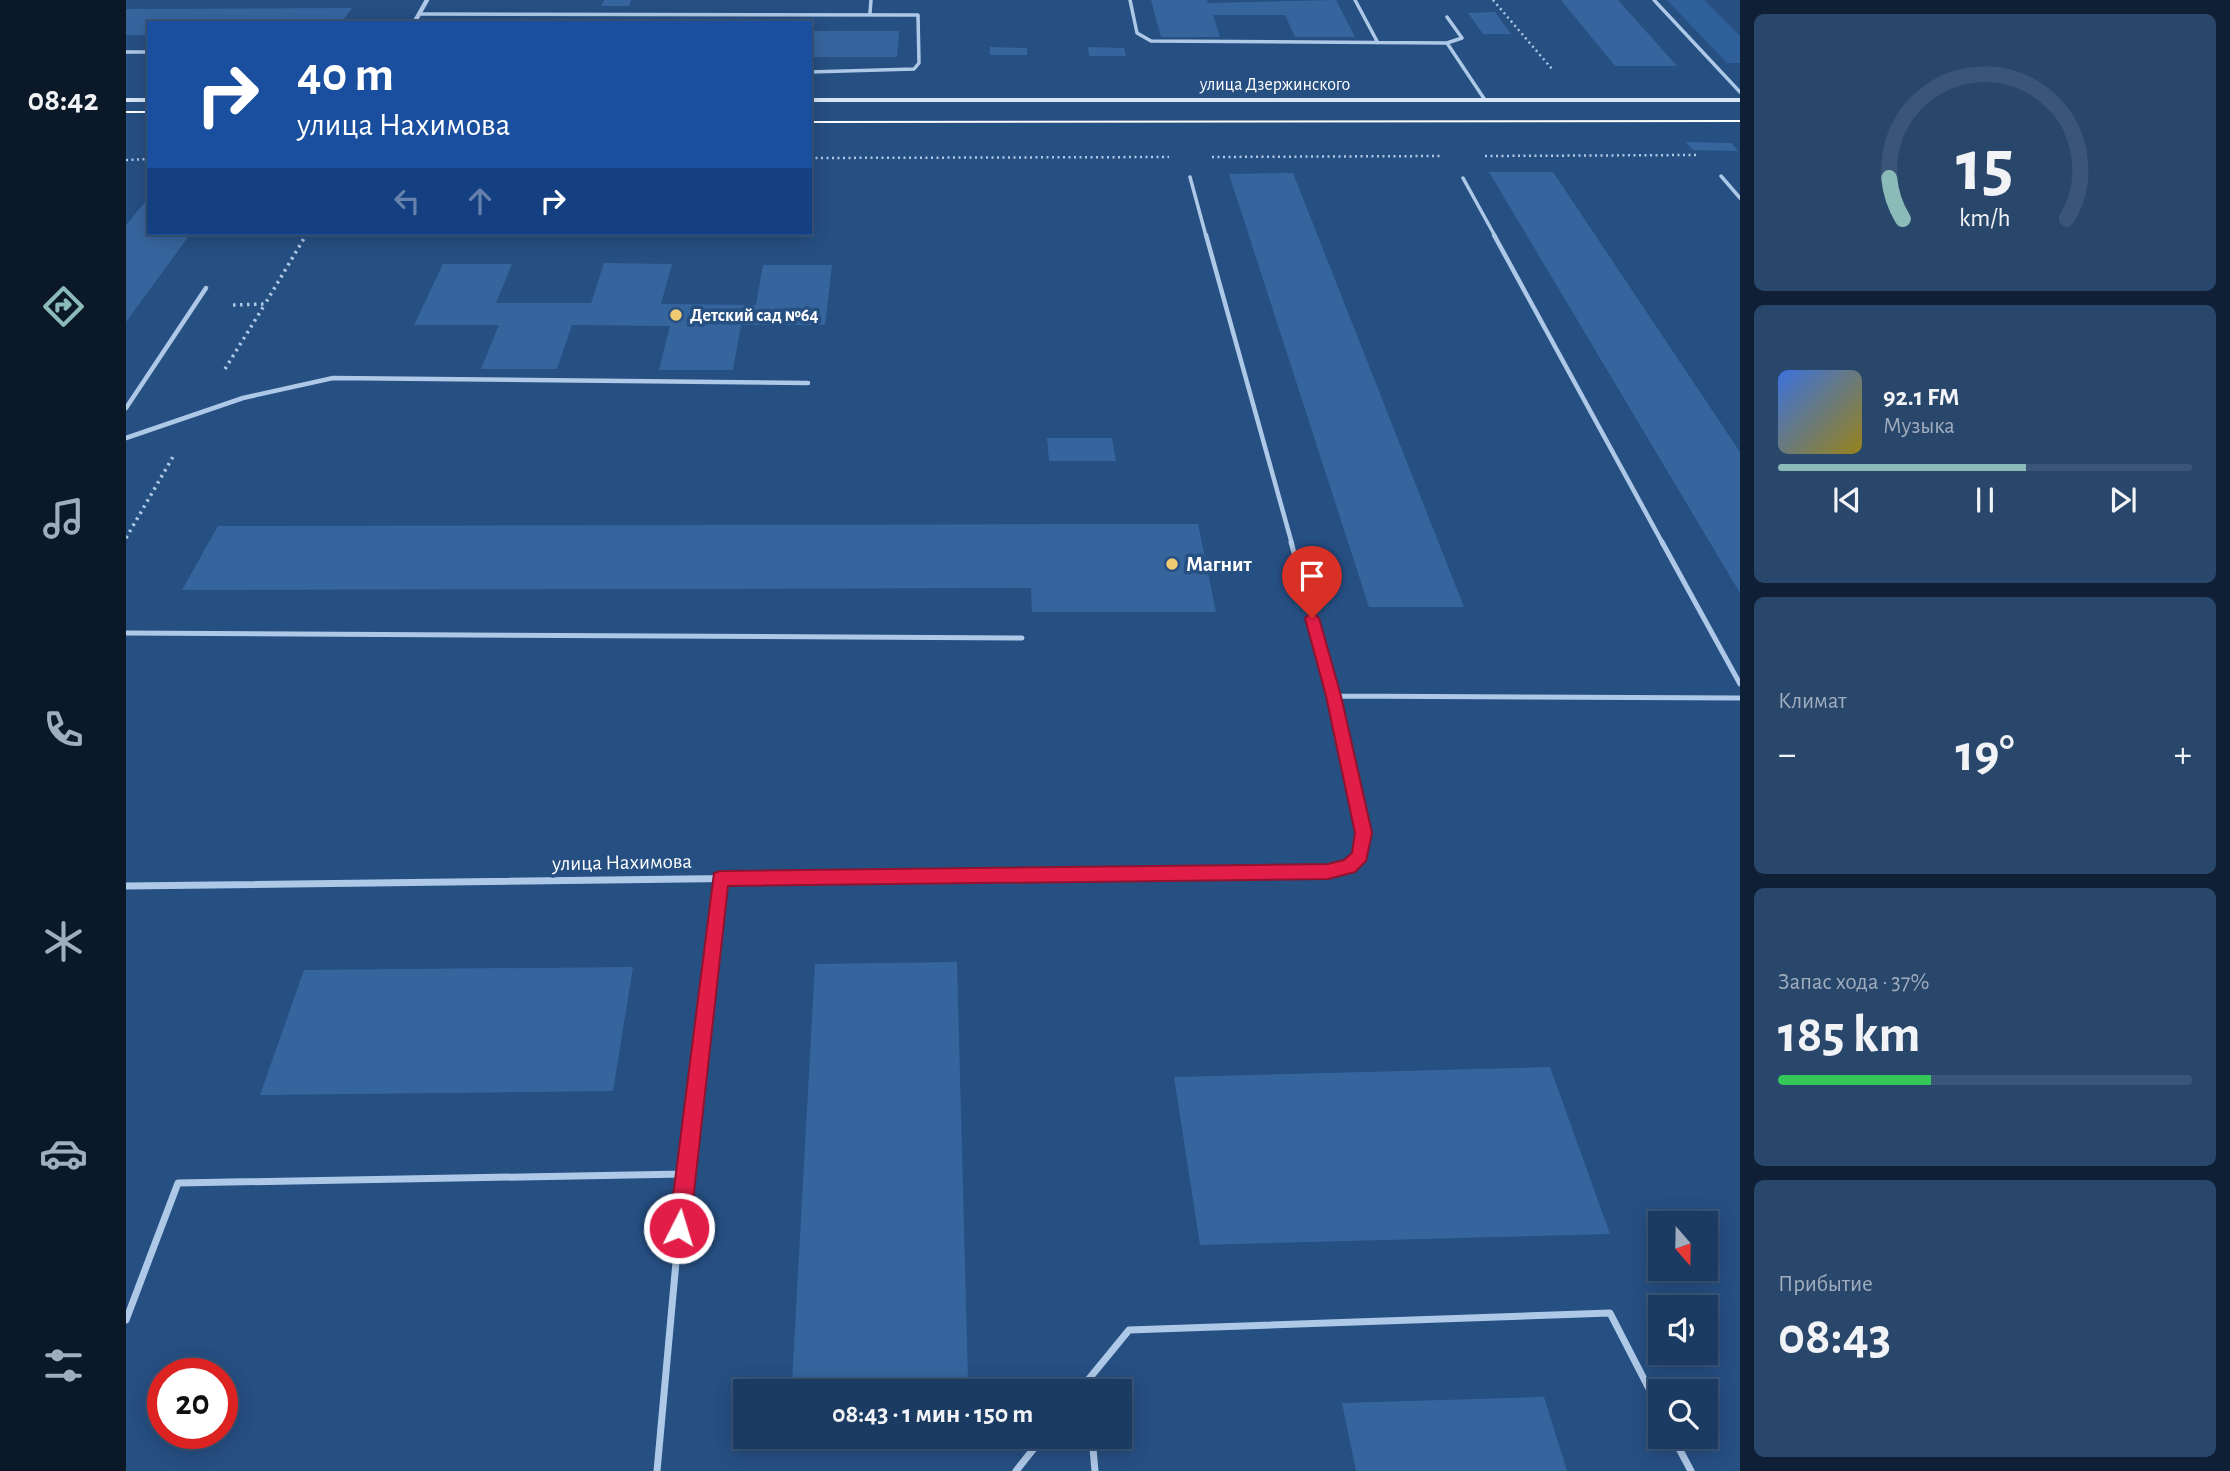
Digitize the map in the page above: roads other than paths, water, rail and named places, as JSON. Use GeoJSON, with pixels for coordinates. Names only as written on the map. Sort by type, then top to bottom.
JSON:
{"type":"FeatureCollection","features":[{"type":"Feature","properties":{"kind":"main road"},"geometry":{"type":"LineString","coordinates":[[126,100],[147,100]]}},
{"type":"Feature","properties":{"kind":"main road","name":"улица Дзержинского"},"geometry":{"type":"LineString","coordinates":[[812,100],[1740,100]]}},
{"type":"Feature","properties":{"kind":"street"},"geometry":{"type":"LineString","coordinates":[[415,21],[427,0]]}},
{"type":"Feature","properties":{"kind":"street","name":"улица Нахимова"},"geometry":{"type":"LineString","coordinates":[[126,886],[1328,871]]}},
{"type":"Feature","properties":{"kind":"lane"},"geometry":{"type":"LineString","coordinates":[[870,13],[871,0]]}},
{"type":"Feature","properties":{"kind":"lane"},"geometry":{"type":"LineString","coordinates":[[1130,0],[1137,33],[1151,41],[1447,43],[1462,38],[1447,17]]}},
{"type":"Feature","properties":{"kind":"lane"},"geometry":{"type":"LineString","coordinates":[[1355,0],[1378,43]]}},
{"type":"Feature","properties":{"kind":"lane"},"geometry":{"type":"LineString","coordinates":[[1654,0],[1740,92]]}},
{"type":"Feature","properties":{"kind":"lane"},"geometry":{"type":"LineString","coordinates":[[419,14],[918,15],[919,63],[914,69],[812,72]]}},
{"type":"Feature","properties":{"kind":"lane"},"geometry":{"type":"LineString","coordinates":[[1447,43],[1485,100]]}},
{"type":"Feature","properties":{"kind":"lane"},"geometry":{"type":"LineString","coordinates":[[126,52],[147,52]]}},
{"type":"Feature","properties":{"kind":"lane"},"geometry":{"type":"LineString","coordinates":[[1721,176],[1740,198]]}},
{"type":"Feature","properties":{"kind":"lane"},"geometry":{"type":"LineString","coordinates":[[1189,177],[1334,696],[1363,833],[1360,856],[1349,866],[1328,871]]}},
{"type":"Feature","properties":{"kind":"lane"},"geometry":{"type":"LineString","coordinates":[[1463,178],[1740,684]]}},
{"type":"Feature","properties":{"kind":"lane"},"geometry":{"type":"LineString","coordinates":[[126,408],[206,288]]}},
{"type":"Feature","properties":{"kind":"lane"},"geometry":{"type":"LineString","coordinates":[[126,438],[243,398],[333,378],[808,383]]}},
{"type":"Feature","properties":{"kind":"lane"},"geometry":{"type":"LineString","coordinates":[[126,633],[1022,638]]}},
{"type":"Feature","properties":{"kind":"lane"},"geometry":{"type":"LineString","coordinates":[[1334,696],[1740,698]]}},
{"type":"Feature","properties":{"kind":"lane"},"geometry":{"type":"LineString","coordinates":[[657,1471],[684,1174],[720,878]]}},
{"type":"Feature","properties":{"kind":"lane"},"geometry":{"type":"LineString","coordinates":[[126,1320],[178,1183],[684,1174]]}},
{"type":"Feature","properties":{"kind":"lane"},"geometry":{"type":"LineString","coordinates":[[1093,1379],[1129,1329],[1610,1313],[1648,1387]]}},
{"type":"Feature","properties":{"kind":"lane"},"geometry":{"type":"LineString","coordinates":[[1016,1471],[1033,1449]]}},
{"type":"Feature","properties":{"kind":"lane"},"geometry":{"type":"LineString","coordinates":[[1093,1449],[1095,1471]]}},
{"type":"Feature","properties":{"kind":"lane"},"geometry":{"type":"LineString","coordinates":[[1679,1449],[1691,1471]]}},
{"type":"Feature","properties":{"kind":"tram line"},"geometry":{"type":"LineString","coordinates":[[126,112],[147,112]]}},
{"type":"Feature","properties":{"kind":"tram line"},"geometry":{"type":"LineString","coordinates":[[812,122],[1740,121]]}},
{"type":"Feature","properties":{"kind":"place","name":"Детский сад №64"},"geometry":{"type":"Point","coordinates":[676,315]}},
{"type":"Feature","properties":{"kind":"place","name":"Магнит"},"geometry":{"type":"Point","coordinates":[1172,564]}}]}
